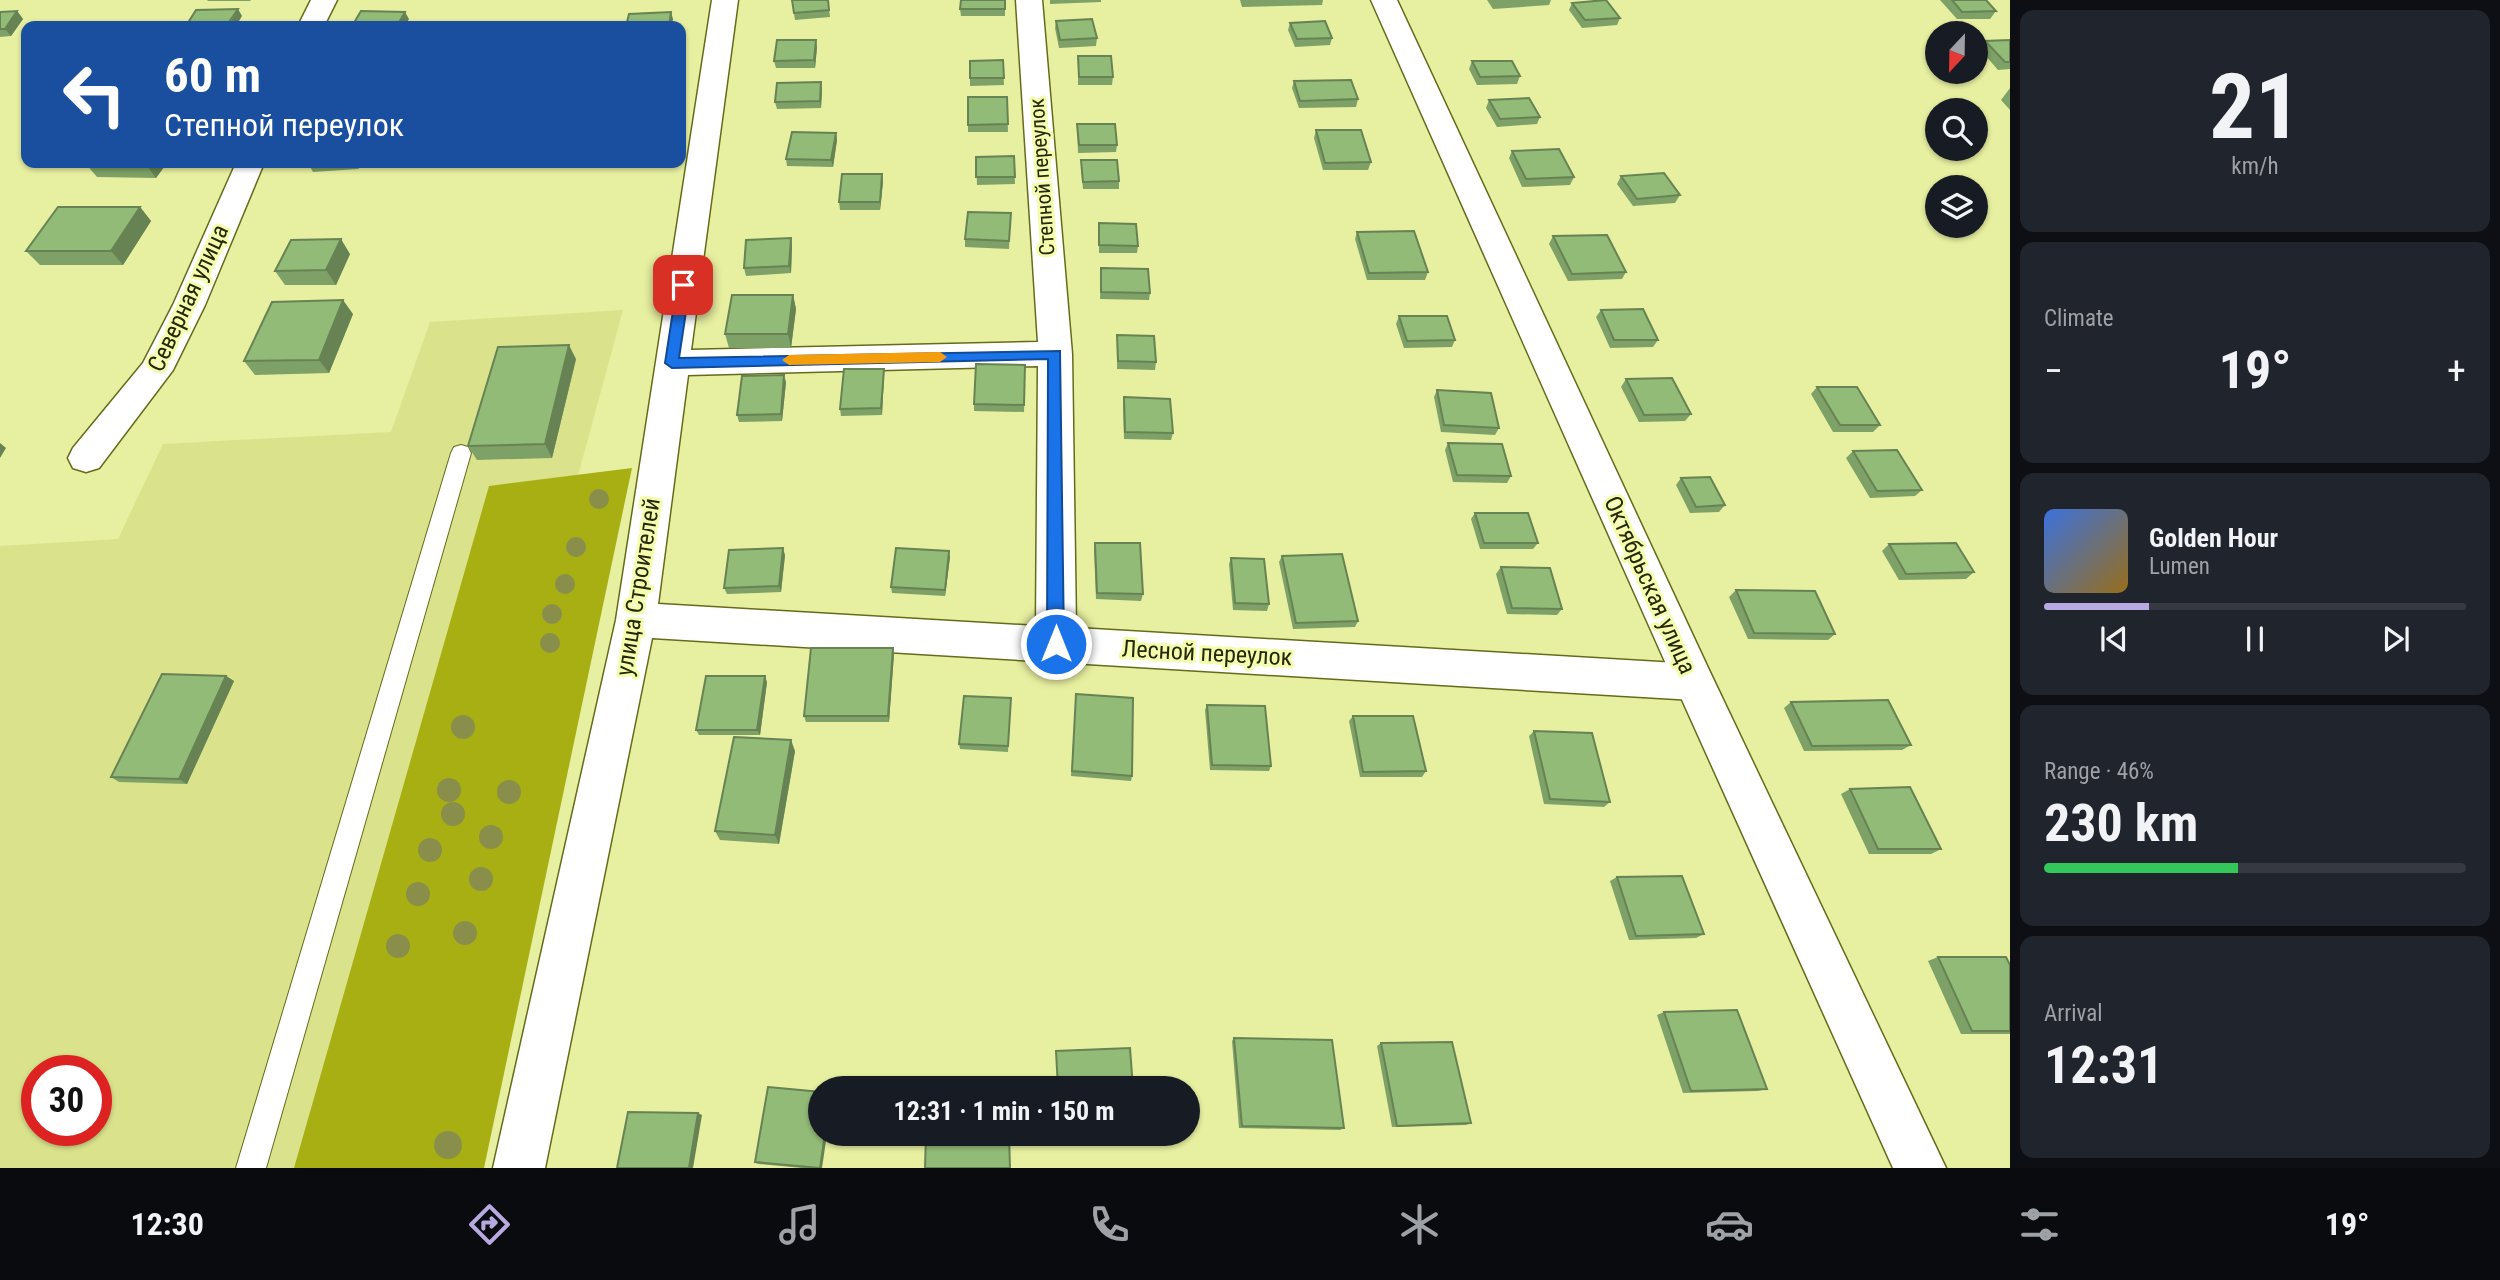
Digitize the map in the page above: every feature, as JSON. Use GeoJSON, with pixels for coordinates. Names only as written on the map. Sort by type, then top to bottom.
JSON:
{"type":"FeatureCollection","features":[{"type":"Feature","properties":{"kind":"street"},"geometry":{"type":"LineString","coordinates":[[314,21],[324,0]]}},
{"type":"Feature","properties":{"kind":"street","name":"улица Строителей"},"geometry":{"type":"LineString","coordinates":[[519,1168],[636,620],[725,0]]}},
{"type":"Feature","properties":{"kind":"street","name":"Степной переулок"},"geometry":{"type":"LineString","coordinates":[[1029,0],[1055,354],[1056,644]]}},
{"type":"Feature","properties":{"kind":"street","name":"Октябрьская улица"},"geometry":{"type":"LineString","coordinates":[[1384,0],[1694,682],[1920,1168]]}},
{"type":"Feature","properties":{"kind":"street","name":"Северная улица"},"geometry":{"type":"LineString","coordinates":[[86,457],[156,370],[189,305],[248,168]]}},
{"type":"Feature","properties":{"kind":"street"},"geometry":{"type":"LineString","coordinates":[[672,363],[1055,354]]}},
{"type":"Feature","properties":{"kind":"street","name":"Лесной переулок"},"geometry":{"type":"LineString","coordinates":[[636,620],[1694,682]]}},
{"type":"Feature","properties":{"kind":"lane"},"geometry":{"type":"LineString","coordinates":[[251,1168],[461,453]]}},
{"type":"Feature","properties":{"kind":"shaded area"},"geometry":{"type":"Polygon","coordinates":[[[623,310],[390,1168],[0,1168],[0,546],[118,539],[163,444],[391,432],[430,322],[623,310]]]}},
{"type":"Feature","properties":{"kind":"shaded area"},"geometry":{"type":"Polygon","coordinates":[[[632,468],[484,1168],[294,1168],[489,486],[632,468]]]}},
{"type":"Feature","properties":{"kind":"building"},"geometry":{"type":"Polygon","coordinates":[[[792,0],[828,0],[829,10],[794,13],[792,0]]]}},
{"type":"Feature","properties":{"kind":"building"},"geometry":{"type":"Polygon","coordinates":[[[961,0],[1005,0],[1005,9],[960,9],[961,0]]]}},
{"type":"Feature","properties":{"kind":"building"},"geometry":{"type":"Polygon","coordinates":[[[1606,0],[1620,18],[1585,20],[1572,3],[1606,0]]]}},
{"type":"Feature","properties":{"kind":"building"},"geometry":{"type":"Polygon","coordinates":[[[1952,0],[1986,0],[1996,11],[1962,12],[1952,0]]]}},
{"type":"Feature","properties":{"kind":"building"},"geometry":{"type":"Polygon","coordinates":[[[238,9],[230,21],[189,21],[196,10],[238,9]]]}},
{"type":"Feature","properties":{"kind":"building"},"geometry":{"type":"Polygon","coordinates":[[[17,11],[5,29],[0,29],[0,12],[17,11]]]}},
{"type":"Feature","properties":{"kind":"building"},"geometry":{"type":"Polygon","coordinates":[[[361,11],[405,12],[400,21],[355,21],[361,11]]]}},
{"type":"Feature","properties":{"kind":"building"},"geometry":{"type":"Polygon","coordinates":[[[671,12],[670,21],[627,21],[629,14],[671,12]]]}},
{"type":"Feature","properties":{"kind":"building"},"geometry":{"type":"Polygon","coordinates":[[[1092,19],[1097,38],[1060,40],[1056,21],[1092,19]]]}},
{"type":"Feature","properties":{"kind":"building"},"geometry":{"type":"Polygon","coordinates":[[[1325,21],[1332,38],[1297,39],[1290,23],[1325,21]]]}},
{"type":"Feature","properties":{"kind":"building"},"geometry":{"type":"Polygon","coordinates":[[[777,40],[816,40],[814,60],[774,61],[777,40]]]}},
{"type":"Feature","properties":{"kind":"building"},"geometry":{"type":"Polygon","coordinates":[[[2010,40],[2010,62],[2005,62],[1988,41],[2010,40]]]}},
{"type":"Feature","properties":{"kind":"building"},"geometry":{"type":"Polygon","coordinates":[[[1078,56],[1111,56],[1113,77],[1079,77],[1078,56]]]}},
{"type":"Feature","properties":{"kind":"building"},"geometry":{"type":"Polygon","coordinates":[[[1003,60],[1004,78],[970,78],[970,61],[1003,60]]]}},
{"type":"Feature","properties":{"kind":"building"},"geometry":{"type":"Polygon","coordinates":[[[1472,61],[1512,61],[1520,76],[1480,77],[1472,61]]]}},
{"type":"Feature","properties":{"kind":"building"},"geometry":{"type":"Polygon","coordinates":[[[1351,80],[1358,99],[1300,101],[1294,81],[1351,80]]]}},
{"type":"Feature","properties":{"kind":"building"},"geometry":{"type":"Polygon","coordinates":[[[821,82],[820,101],[775,102],[777,83],[821,82]]]}},
{"type":"Feature","properties":{"kind":"building"},"geometry":{"type":"Polygon","coordinates":[[[968,97],[1007,97],[1008,124],[968,125],[968,97]]]}},
{"type":"Feature","properties":{"kind":"building"},"geometry":{"type":"Polygon","coordinates":[[[1529,98],[1540,117],[1500,119],[1489,100],[1529,98]]]}},
{"type":"Feature","properties":{"kind":"building"},"geometry":{"type":"Polygon","coordinates":[[[1077,124],[1115,124],[1117,145],[1079,145],[1077,124]]]}},
{"type":"Feature","properties":{"kind":"building"},"geometry":{"type":"Polygon","coordinates":[[[1316,130],[1361,130],[1371,162],[1325,163],[1316,130]]]}},
{"type":"Feature","properties":{"kind":"building"},"geometry":{"type":"Polygon","coordinates":[[[792,132],[836,133],[831,160],[786,159],[792,132]]]}},
{"type":"Feature","properties":{"kind":"building"},"geometry":{"type":"Polygon","coordinates":[[[1559,149],[1574,177],[1526,179],[1512,151],[1559,149]]]}},
{"type":"Feature","properties":{"kind":"building"},"geometry":{"type":"Polygon","coordinates":[[[1014,156],[1015,177],[976,177],[976,157],[1014,156]]]}},
{"type":"Feature","properties":{"kind":"building"},"geometry":{"type":"Polygon","coordinates":[[[1081,160],[1117,160],[1119,181],[1083,182],[1081,160]]]}},
{"type":"Feature","properties":{"kind":"building"},"geometry":{"type":"Polygon","coordinates":[[[1664,173],[1680,195],[1637,199],[1621,176],[1664,173]]]}},
{"type":"Feature","properties":{"kind":"building"},"geometry":{"type":"Polygon","coordinates":[[[842,174],[882,174],[880,202],[839,202],[842,174]]]}},
{"type":"Feature","properties":{"kind":"building"},"geometry":{"type":"Polygon","coordinates":[[[58,207],[140,207],[111,251],[26,251],[58,207]]]}},
{"type":"Feature","properties":{"kind":"building"},"geometry":{"type":"Polygon","coordinates":[[[968,212],[1011,213],[1009,241],[965,239],[968,212]]]}},
{"type":"Feature","properties":{"kind":"building"},"geometry":{"type":"Polygon","coordinates":[[[1099,223],[1136,224],[1138,246],[1099,245],[1099,223]]]}},
{"type":"Feature","properties":{"kind":"building"},"geometry":{"type":"Polygon","coordinates":[[[1414,231],[1428,272],[1369,273],[1357,232],[1414,231]]]}},
{"type":"Feature","properties":{"kind":"building"},"geometry":{"type":"Polygon","coordinates":[[[1607,235],[1626,272],[1572,274],[1553,236],[1607,235]]]}},
{"type":"Feature","properties":{"kind":"building"},"geometry":{"type":"Polygon","coordinates":[[[791,238],[789,266],[744,268],[746,240],[791,238]]]}},
{"type":"Feature","properties":{"kind":"building"},"geometry":{"type":"Polygon","coordinates":[[[341,239],[326,270],[275,271],[291,240],[341,239]]]}},
{"type":"Feature","properties":{"kind":"building"},"geometry":{"type":"Polygon","coordinates":[[[1101,268],[1148,269],[1150,293],[1101,292],[1101,268]]]}},
{"type":"Feature","properties":{"kind":"building"},"geometry":{"type":"Polygon","coordinates":[[[732,295],[793,295],[788,334],[725,334],[732,295]]]}},
{"type":"Feature","properties":{"kind":"building"},"geometry":{"type":"Polygon","coordinates":[[[343,300],[319,360],[244,361],[272,302],[343,300]]]}},
{"type":"Feature","properties":{"kind":"building"},"geometry":{"type":"Polygon","coordinates":[[[1643,309],[1658,340],[1614,340],[1601,310],[1643,309]]]}},
{"type":"Feature","properties":{"kind":"building"},"geometry":{"type":"Polygon","coordinates":[[[1399,316],[1447,316],[1455,340],[1407,341],[1399,316]]]}},
{"type":"Feature","properties":{"kind":"building"},"geometry":{"type":"Polygon","coordinates":[[[1117,335],[1154,336],[1156,362],[1118,361],[1117,335]]]}},
{"type":"Feature","properties":{"kind":"building"},"geometry":{"type":"Polygon","coordinates":[[[569,345],[545,444],[468,446],[498,347],[569,345]]]}},
{"type":"Feature","properties":{"kind":"building"},"geometry":{"type":"Polygon","coordinates":[[[976,364],[1025,365],[1024,405],[974,404],[976,364]]]}},
{"type":"Feature","properties":{"kind":"building"},"geometry":{"type":"Polygon","coordinates":[[[844,369],[884,369],[881,408],[840,409],[844,369]]]}},
{"type":"Feature","properties":{"kind":"building"},"geometry":{"type":"Polygon","coordinates":[[[784,375],[781,414],[737,415],[742,376],[784,375]]]}},
{"type":"Feature","properties":{"kind":"building"},"geometry":{"type":"Polygon","coordinates":[[[1672,378],[1691,414],[1644,415],[1626,379],[1672,378]]]}},
{"type":"Feature","properties":{"kind":"building"},"geometry":{"type":"Polygon","coordinates":[[[1817,387],[1857,387],[1880,425],[1840,425],[1817,387]]]}},
{"type":"Feature","properties":{"kind":"building"},"geometry":{"type":"Polygon","coordinates":[[[1437,390],[1491,393],[1499,428],[1444,425],[1437,390]]]}},
{"type":"Feature","properties":{"kind":"building"},"geometry":{"type":"Polygon","coordinates":[[[1124,397],[1170,399],[1173,433],[1125,432],[1124,397]]]}},
{"type":"Feature","properties":{"kind":"building"},"geometry":{"type":"Polygon","coordinates":[[[1448,443],[1502,444],[1511,476],[1457,475],[1448,443]]]}},
{"type":"Feature","properties":{"kind":"building"},"geometry":{"type":"Polygon","coordinates":[[[1897,450],[1922,490],[1877,491],[1853,451],[1897,450]]]}},
{"type":"Feature","properties":{"kind":"building"},"geometry":{"type":"Polygon","coordinates":[[[1710,477],[1725,505],[1696,507],[1681,478],[1710,477]]]}},
{"type":"Feature","properties":{"kind":"building"},"geometry":{"type":"Polygon","coordinates":[[[1475,513],[1528,513],[1538,543],[1484,543],[1475,513]]]}},
{"type":"Feature","properties":{"kind":"building"},"geometry":{"type":"Polygon","coordinates":[[[1095,543],[1140,543],[1143,594],[1097,593],[1095,543]]]}},
{"type":"Feature","properties":{"kind":"building"},"geometry":{"type":"Polygon","coordinates":[[[1956,543],[1974,572],[1906,574],[1889,544],[1956,543]]]}},
{"type":"Feature","properties":{"kind":"building"},"geometry":{"type":"Polygon","coordinates":[[[783,548],[779,586],[724,588],[729,550],[783,548]]]}},
{"type":"Feature","properties":{"kind":"building"},"geometry":{"type":"Polygon","coordinates":[[[896,548],[949,551],[945,590],[891,587],[896,548]]]}},
{"type":"Feature","properties":{"kind":"building"},"geometry":{"type":"Polygon","coordinates":[[[1342,554],[1358,621],[1296,623],[1282,556],[1342,554]]]}},
{"type":"Feature","properties":{"kind":"building"},"geometry":{"type":"Polygon","coordinates":[[[1231,558],[1264,559],[1269,604],[1235,603],[1231,558]]]}},
{"type":"Feature","properties":{"kind":"building"},"geometry":{"type":"Polygon","coordinates":[[[1501,567],[1550,568],[1562,609],[1512,608],[1501,567]]]}},
{"type":"Feature","properties":{"kind":"building"},"geometry":{"type":"Polygon","coordinates":[[[1736,590],[1815,591],[1835,634],[1754,633],[1736,590]]]}},
{"type":"Feature","properties":{"kind":"building"},"geometry":{"type":"Polygon","coordinates":[[[811,648],[893,648],[888,716],[804,716],[811,648]]]}},
{"type":"Feature","properties":{"kind":"building"},"geometry":{"type":"Polygon","coordinates":[[[162,674],[226,676],[179,779],[111,777],[162,674]]]}},
{"type":"Feature","properties":{"kind":"building"},"geometry":{"type":"Polygon","coordinates":[[[706,676],[765,676],[757,730],[696,730],[706,676]]]}},
{"type":"Feature","properties":{"kind":"building"},"geometry":{"type":"Polygon","coordinates":[[[1076,694],[1133,698],[1132,776],[1072,771],[1076,694]]]}},
{"type":"Feature","properties":{"kind":"building"},"geometry":{"type":"Polygon","coordinates":[[[964,696],[1011,698],[1008,746],[959,744],[964,696]]]}},
{"type":"Feature","properties":{"kind":"building"},"geometry":{"type":"Polygon","coordinates":[[[1888,700],[1911,745],[1812,746],[1791,702],[1888,700]]]}},
{"type":"Feature","properties":{"kind":"building"},"geometry":{"type":"Polygon","coordinates":[[[1207,705],[1265,706],[1271,766],[1212,765],[1207,705]]]}},
{"type":"Feature","properties":{"kind":"building"},"geometry":{"type":"Polygon","coordinates":[[[1353,716],[1413,716],[1426,771],[1363,772],[1353,716]]]}},
{"type":"Feature","properties":{"kind":"building"},"geometry":{"type":"Polygon","coordinates":[[[1534,731],[1592,733],[1610,802],[1550,799],[1534,731]]]}},
{"type":"Feature","properties":{"kind":"building"},"geometry":{"type":"Polygon","coordinates":[[[734,737],[791,740],[775,835],[715,831],[734,737]]]}},
{"type":"Feature","properties":{"kind":"building"},"geometry":{"type":"Polygon","coordinates":[[[1910,787],[1941,849],[1878,849],[1850,789],[1910,787]]]}},
{"type":"Feature","properties":{"kind":"building"},"geometry":{"type":"Polygon","coordinates":[[[1682,876],[1704,934],[1636,936],[1617,877],[1682,876]]]}},
{"type":"Feature","properties":{"kind":"building"},"geometry":{"type":"Polygon","coordinates":[[[1938,957],[2006,957],[2010,965],[2010,1031],[1972,1031],[1938,957]]]}},
{"type":"Feature","properties":{"kind":"building"},"geometry":{"type":"Polygon","coordinates":[[[1737,1010],[1767,1089],[1691,1091],[1664,1012],[1737,1010]]]}},
{"type":"Feature","properties":{"kind":"building"},"geometry":{"type":"Polygon","coordinates":[[[1234,1038],[1332,1040],[1344,1128],[1242,1126],[1234,1038]]]}},
{"type":"Feature","properties":{"kind":"building"},"geometry":{"type":"Polygon","coordinates":[[[1452,1042],[1471,1123],[1397,1126],[1381,1043],[1452,1042]]]}},
{"type":"Feature","properties":{"kind":"building"},"geometry":{"type":"Polygon","coordinates":[[[1130,1048],[1132,1076],[1057,1076],[1056,1051],[1130,1048]]]}},
{"type":"Feature","properties":{"kind":"building"},"geometry":{"type":"Polygon","coordinates":[[[768,1087],[808,1091],[808,1146],[823,1146],[820,1168],[755,1162],[768,1087]]]}},
{"type":"Feature","properties":{"kind":"building"},"geometry":{"type":"Polygon","coordinates":[[[628,1112],[698,1113],[689,1168],[617,1168],[628,1112]]]}},
{"type":"Feature","properties":{"kind":"building"},"geometry":{"type":"Polygon","coordinates":[[[926,1146],[1009,1146],[1010,1168],[925,1168],[926,1146]]]}},
{"type":"Feature","properties":{"kind":"slow traffic"},"geometry":{"type":"LineString","coordinates":[[789,360],[940,357]]}},
{"type":"Feature","properties":{"kind":"route"},"geometry":{"type":"LineString","coordinates":[[683,285],[672,363],[1055,354],[1056,644]]}}]}
